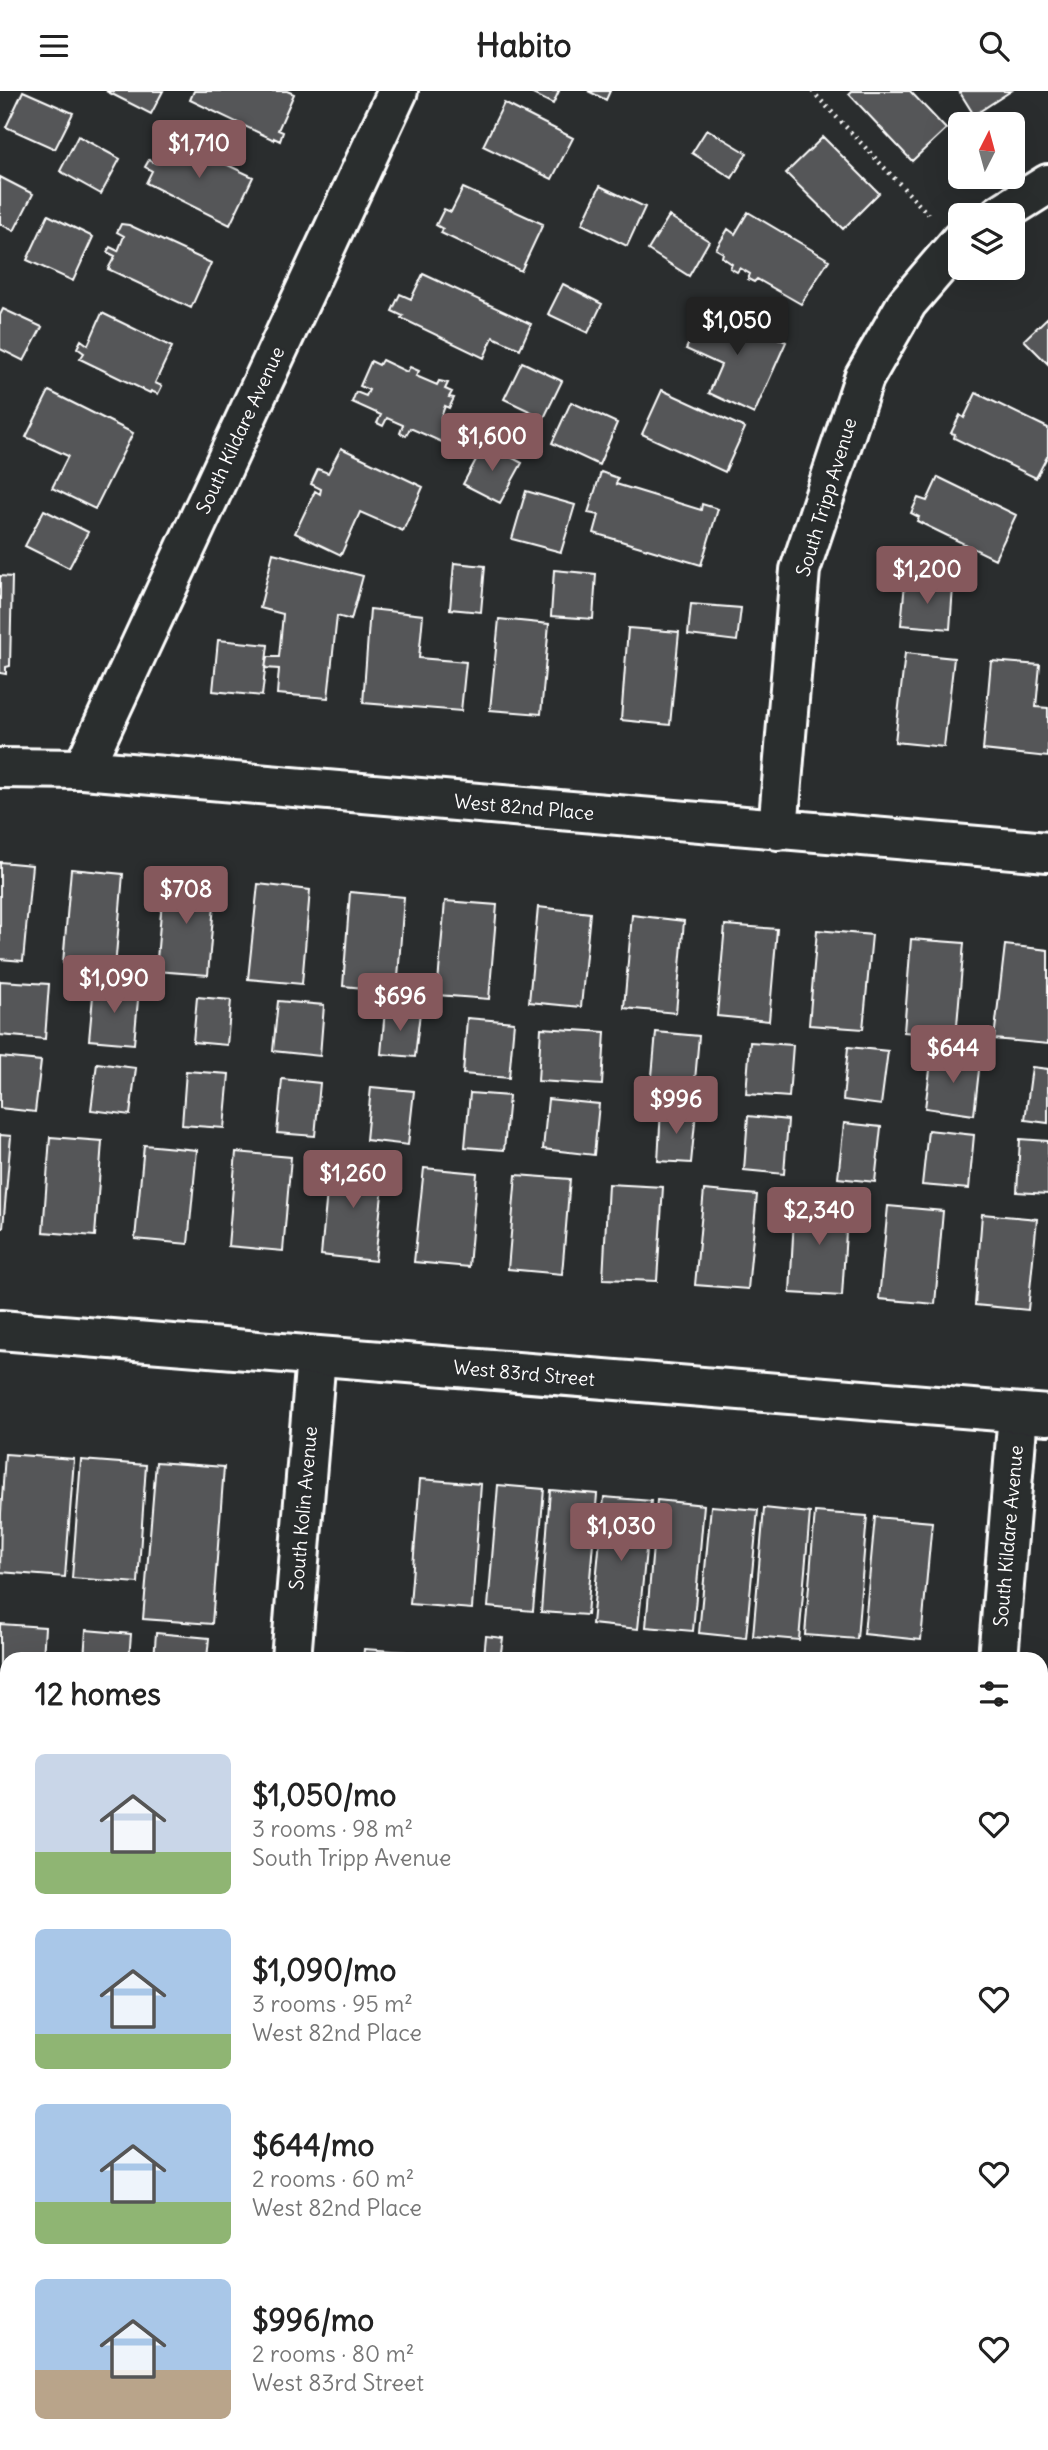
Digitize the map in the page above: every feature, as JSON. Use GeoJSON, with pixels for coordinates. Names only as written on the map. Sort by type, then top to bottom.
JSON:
{"type":"FeatureCollection","features":[{"type":"Feature","properties":{"kind":"street","name":"South Kildare Avenue"},"geometry":{"type":"LineString","coordinates":[[83,769],[398,91]]}},
{"type":"Feature","properties":{"kind":"street"},"geometry":{"type":"LineString","coordinates":[[1018,203],[1048,184]]}},
{"type":"Feature","properties":{"kind":"street","name":"South Tripp Avenue"},"geometry":{"type":"LineString","coordinates":[[778,829],[800,570],[864,378],[946,228]]}},
{"type":"Feature","properties":{"kind":"street","name":"West 82nd Place"},"geometry":{"type":"LineString","coordinates":[[0,768],[83,769],[1048,852]]}},
{"type":"Feature","properties":{"kind":"street","name":"West 83rd Street"},"geometry":{"type":"LineString","coordinates":[[0,1331],[1033,1414]]}},
{"type":"Feature","properties":{"kind":"street","name":"South Kolin Avenue"},"geometry":{"type":"LineString","coordinates":[[292,1652],[316,1356]]}},
{"type":"Feature","properties":{"kind":"street","name":"South Kildare Avenue"},"geometry":{"type":"LineString","coordinates":[[999,1652],[1033,1414]]}},
{"type":"Feature","properties":{"kind":"path"},"geometry":{"type":"LineString","coordinates":[[812,91],[946,228]]}},
{"type":"Feature","properties":{"kind":"building"},"geometry":{"type":"Polygon","coordinates":[[[23,91],[73,113],[55,149],[6,127],[23,91]]]}},
{"type":"Feature","properties":{"kind":"building"},"geometry":{"type":"Polygon","coordinates":[[[106,91],[163,91],[151,114],[106,91]]]}},
{"type":"Feature","properties":{"kind":"building"},"geometry":{"type":"Polygon","coordinates":[[[194,91],[287,91],[294,94],[278,130],[283,132],[280,141],[190,100],[194,91]]]}},
{"type":"Feature","properties":{"kind":"building"},"geometry":{"type":"Polygon","coordinates":[[[527,91],[559,91],[553,104],[527,91]]]}},
{"type":"Feature","properties":{"kind":"building"},"geometry":{"type":"Polygon","coordinates":[[[588,91],[610,91],[606,100],[588,91]]]}},
{"type":"Feature","properties":{"kind":"building"},"geometry":{"type":"Polygon","coordinates":[[[852,91],[910,91],[946,129],[912,161],[849,94],[852,91]]]}},
{"type":"Feature","properties":{"kind":"building"},"geometry":{"type":"Polygon","coordinates":[[[959,91],[1011,91],[979,112],[972,112],[959,91]]]}},
{"type":"Feature","properties":{"kind":"building"},"geometry":{"type":"Polygon","coordinates":[[[504,103],[573,138],[552,179],[483,146],[504,103]]]}},
{"type":"Feature","properties":{"kind":"building"},"geometry":{"type":"Polygon","coordinates":[[[707,129],[747,153],[732,178],[692,153],[707,129]]]}},
{"type":"Feature","properties":{"kind":"building"},"geometry":{"type":"Polygon","coordinates":[[[78,136],[120,159],[101,194],[60,171],[78,136]]]}},
{"type":"Feature","properties":{"kind":"building"},"geometry":{"type":"Polygon","coordinates":[[[169,137],[253,177],[230,225],[146,183],[152,171],[145,167],[149,160],[156,163],[169,137]]]}},
{"type":"Feature","properties":{"kind":"building"},"geometry":{"type":"Polygon","coordinates":[[[823,137],[879,193],[843,229],[786,173],[823,137]]]}},
{"type":"Feature","properties":{"kind":"building"},"geometry":{"type":"Polygon","coordinates":[[[0,177],[33,194],[14,231],[0,224],[0,177]]]}},
{"type":"Feature","properties":{"kind":"building"},"geometry":{"type":"Polygon","coordinates":[[[600,186],[645,207],[627,246],[582,224],[600,186]]]}},
{"type":"Feature","properties":{"kind":"building"},"geometry":{"type":"Polygon","coordinates":[[[463,188],[543,224],[521,271],[441,233],[443,229],[436,225],[444,209],[451,212],[463,188]]]}},
{"type":"Feature","properties":{"kind":"building"},"geometry":{"type":"Polygon","coordinates":[[[748,212],[829,260],[801,304],[757,279],[754,282],[748,279],[750,274],[740,268],[737,272],[730,268],[732,264],[716,249],[728,229],[735,234],[748,212]]]}},
{"type":"Feature","properties":{"kind":"building"},"geometry":{"type":"Polygon","coordinates":[[[48,215],[93,237],[73,281],[27,260],[48,215]]]}},
{"type":"Feature","properties":{"kind":"building"},"geometry":{"type":"Polygon","coordinates":[[[669,216],[709,241],[689,276],[648,250],[669,216]]]}},
{"type":"Feature","properties":{"kind":"building"},"geometry":{"type":"Polygon","coordinates":[[[121,224],[129,225],[211,263],[191,308],[108,269],[115,256],[107,252],[110,247],[118,251],[124,236],[117,232],[121,224]]]}},
{"type":"Feature","properties":{"kind":"building"},"geometry":{"type":"Polygon","coordinates":[[[423,274],[531,324],[520,349],[493,337],[484,358],[401,318],[403,316],[392,311],[400,294],[411,299],[423,274]]]}},
{"type":"Feature","properties":{"kind":"building"},"geometry":{"type":"Polygon","coordinates":[[[563,284],[602,304],[588,333],[548,314],[563,284]]]}},
{"type":"Feature","properties":{"kind":"building"},"geometry":{"type":"Polygon","coordinates":[[[707,305],[786,342],[754,414],[709,393],[721,365],[686,349],[707,305]]]}},
{"type":"Feature","properties":{"kind":"building"},"geometry":{"type":"Polygon","coordinates":[[[3,309],[42,327],[24,361],[0,349],[0,315],[3,309]]]}},
{"type":"Feature","properties":{"kind":"building"},"geometry":{"type":"Polygon","coordinates":[[[102,313],[172,347],[155,383],[162,386],[158,394],[151,391],[150,393],[80,359],[84,353],[77,348],[81,340],[88,345],[102,313]]]}},
{"type":"Feature","properties":{"kind":"building"},"geometry":{"type":"Polygon","coordinates":[[[1048,317],[1048,364],[1024,340],[1048,317]]]}},
{"type":"Feature","properties":{"kind":"building"},"geometry":{"type":"Polygon","coordinates":[[[382,360],[407,372],[410,367],[419,371],[416,376],[437,385],[439,381],[448,383],[445,389],[452,392],[449,397],[454,398],[449,408],[445,406],[441,417],[454,423],[452,426],[459,429],[451,446],[410,428],[406,436],[400,433],[403,425],[387,418],[383,426],[377,423],[381,415],[352,402],[356,392],[366,396],[369,390],[360,386],[371,361],[379,365],[382,360]]]}},
{"type":"Feature","properties":{"kind":"building"},"geometry":{"type":"Polygon","coordinates":[[[522,362],[562,381],[544,418],[504,399],[522,362]]]}},
{"type":"Feature","properties":{"kind":"building"},"geometry":{"type":"Polygon","coordinates":[[[662,390],[745,428],[725,472],[642,434],[662,390]]]}},
{"type":"Feature","properties":{"kind":"building"},"geometry":{"type":"Polygon","coordinates":[[[49,391],[133,433],[95,509],[52,488],[68,456],[26,437],[49,391]]]}},
{"type":"Feature","properties":{"kind":"building"},"geometry":{"type":"Polygon","coordinates":[[[976,393],[1048,428],[1048,455],[1036,478],[954,438],[955,434],[951,433],[960,415],[964,418],[976,393]]]}},
{"type":"Feature","properties":{"kind":"building"},"geometry":{"type":"Polygon","coordinates":[[[571,402],[617,423],[599,465],[552,443],[571,402]]]}},
{"type":"Feature","properties":{"kind":"building"},"geometry":{"type":"Polygon","coordinates":[[[485,443],[522,463],[500,503],[463,484],[485,443]]]}},
{"type":"Feature","properties":{"kind":"building"},"geometry":{"type":"Polygon","coordinates":[[[341,448],[423,487],[403,531],[360,512],[341,555],[295,533],[315,491],[320,494],[321,489],[311,484],[318,469],[328,473],[341,448]]]}},
{"type":"Feature","properties":{"kind":"building"},"geometry":{"type":"Polygon","coordinates":[[[601,472],[618,478],[616,484],[701,510],[702,504],[718,509],[701,565],[594,533],[599,515],[588,513],[601,472]]]}},
{"type":"Feature","properties":{"kind":"building"},"geometry":{"type":"Polygon","coordinates":[[[938,477],[1016,515],[995,559],[917,521],[919,517],[911,513],[918,498],[927,501],[938,477]]]}},
{"type":"Feature","properties":{"kind":"building"},"geometry":{"type":"Polygon","coordinates":[[[526,491],[575,505],[561,552],[512,539],[526,491]]]}},
{"type":"Feature","properties":{"kind":"building"},"geometry":{"type":"Polygon","coordinates":[[[44,510],[88,532],[69,568],[25,546],[44,510]]]}},
{"type":"Feature","properties":{"kind":"building"},"geometry":{"type":"Polygon","coordinates":[[[273,553],[363,576],[351,620],[337,616],[328,698],[277,694],[279,669],[265,668],[267,657],[279,657],[283,614],[260,608],[273,553]]]}},
{"type":"Feature","properties":{"kind":"building"},"geometry":{"type":"Polygon","coordinates":[[[454,563],[485,566],[481,612],[450,609],[454,563]]]}},
{"type":"Feature","properties":{"kind":"building"},"geometry":{"type":"Polygon","coordinates":[[[554,570],[596,574],[593,619],[551,616],[554,570]]]}},
{"type":"Feature","properties":{"kind":"building"},"geometry":{"type":"Polygon","coordinates":[[[0,576],[12,577],[10,666],[6,667],[6,674],[0,673],[0,576]]]}},
{"type":"Feature","properties":{"kind":"building"},"geometry":{"type":"Polygon","coordinates":[[[905,583],[953,587],[950,629],[901,625],[905,583]]]}},
{"type":"Feature","properties":{"kind":"building"},"geometry":{"type":"Polygon","coordinates":[[[691,604],[741,608],[737,641],[688,635],[691,604]]]}},
{"type":"Feature","properties":{"kind":"building"},"geometry":{"type":"Polygon","coordinates":[[[370,609],[423,615],[419,658],[466,662],[461,711],[363,703],[370,609]]]}},
{"type":"Feature","properties":{"kind":"building"},"geometry":{"type":"Polygon","coordinates":[[[499,619],[549,624],[541,714],[490,710],[499,619]]]}},
{"type":"Feature","properties":{"kind":"building"},"geometry":{"type":"Polygon","coordinates":[[[628,628],[679,632],[670,725],[621,720],[628,628]]]}},
{"type":"Feature","properties":{"kind":"building"},"geometry":{"type":"Polygon","coordinates":[[[218,640],[268,645],[262,696],[213,691],[218,640]]]}},
{"type":"Feature","properties":{"kind":"building"},"geometry":{"type":"Polygon","coordinates":[[[905,653],[954,658],[944,747],[895,742],[905,653]]]}},
{"type":"Feature","properties":{"kind":"building"},"geometry":{"type":"Polygon","coordinates":[[[991,661],[1040,665],[1036,707],[1048,708],[1048,757],[983,750],[991,661]]]}},
{"type":"Feature","properties":{"kind":"building"},"geometry":{"type":"Polygon","coordinates":[[[0,862],[32,865],[23,961],[0,959],[0,862]]]}},
{"type":"Feature","properties":{"kind":"building"},"geometry":{"type":"Polygon","coordinates":[[[71,869],[123,874],[115,968],[63,963],[71,869]]]}},
{"type":"Feature","properties":{"kind":"building"},"geometry":{"type":"Polygon","coordinates":[[[164,877],[216,881],[208,975],[156,971],[164,877]]]}},
{"type":"Feature","properties":{"kind":"building"},"geometry":{"type":"Polygon","coordinates":[[[258,884],[310,890],[302,984],[248,979],[258,884]]]}},
{"type":"Feature","properties":{"kind":"building"},"geometry":{"type":"Polygon","coordinates":[[[350,892],[404,897],[397,991],[343,986],[350,892]]]}},
{"type":"Feature","properties":{"kind":"building"},"geometry":{"type":"Polygon","coordinates":[[[445,901],[497,905],[489,999],[437,995],[445,901]]]}},
{"type":"Feature","properties":{"kind":"building"},"geometry":{"type":"Polygon","coordinates":[[[538,907],[590,913],[581,1007],[529,1002],[538,907]]]}},
{"type":"Feature","properties":{"kind":"building"},"geometry":{"type":"Polygon","coordinates":[[[632,915],[684,921],[676,1013],[624,1008],[632,915]]]}},
{"type":"Feature","properties":{"kind":"building"},"geometry":{"type":"Polygon","coordinates":[[[725,925],[777,929],[769,1021],[717,1016],[725,925]]]}},
{"type":"Feature","properties":{"kind":"building"},"geometry":{"type":"Polygon","coordinates":[[[817,930],[872,935],[863,1029],[809,1025],[817,930]]]}},
{"type":"Feature","properties":{"kind":"building"},"geometry":{"type":"Polygon","coordinates":[[[911,939],[964,943],[956,1037],[904,1032],[911,939]]]}},
{"type":"Feature","properties":{"kind":"building"},"geometry":{"type":"Polygon","coordinates":[[[1005,945],[1048,950],[1048,1044],[994,1039],[1005,945]]]}},
{"type":"Feature","properties":{"kind":"building"},"geometry":{"type":"Polygon","coordinates":[[[0,981],[49,984],[45,1039],[0,1035],[0,981]]]}},
{"type":"Feature","properties":{"kind":"building"},"geometry":{"type":"Polygon","coordinates":[[[94,985],[139,989],[134,1044],[89,1040],[94,985]]]}},
{"type":"Feature","properties":{"kind":"building"},"geometry":{"type":"Polygon","coordinates":[[[197,997],[231,1000],[227,1045],[193,1042],[197,997]]]}},
{"type":"Feature","properties":{"kind":"building"},"geometry":{"type":"Polygon","coordinates":[[[278,1001],[324,1005],[320,1056],[273,1051],[278,1001]]]}},
{"type":"Feature","properties":{"kind":"building"},"geometry":{"type":"Polygon","coordinates":[[[385,1010],[420,1012],[415,1057],[381,1054],[385,1010]]]}},
{"type":"Feature","properties":{"kind":"building"},"geometry":{"type":"Polygon","coordinates":[[[467,1018],[514,1022],[509,1078],[463,1074],[467,1018]]]}},
{"type":"Feature","properties":{"kind":"building"},"geometry":{"type":"Polygon","coordinates":[[[541,1028],[605,1032],[602,1085],[538,1081],[541,1028]]]}},
{"type":"Feature","properties":{"kind":"building"},"geometry":{"type":"Polygon","coordinates":[[[656,1032],[699,1036],[694,1091],[651,1087],[656,1032]]]}},
{"type":"Feature","properties":{"kind":"building"},"geometry":{"type":"Polygon","coordinates":[[[750,1042],[793,1045],[789,1097],[746,1094],[750,1042]]]}},
{"type":"Feature","properties":{"kind":"building"},"geometry":{"type":"Polygon","coordinates":[[[848,1047],[888,1051],[881,1105],[843,1100],[848,1047]]]}},
{"type":"Feature","properties":{"kind":"building"},"geometry":{"type":"Polygon","coordinates":[[[932,1055],[980,1061],[974,1115],[925,1108],[932,1055]]]}},
{"type":"Feature","properties":{"kind":"building"},"geometry":{"type":"Polygon","coordinates":[[[0,1057],[41,1061],[35,1112],[0,1108],[0,1057]]]}},
{"type":"Feature","properties":{"kind":"building"},"geometry":{"type":"Polygon","coordinates":[[[97,1063],[136,1068],[130,1115],[91,1110],[97,1063]]]}},
{"type":"Feature","properties":{"kind":"building"},"geometry":{"type":"Polygon","coordinates":[[[1032,1067],[1048,1069],[1048,1123],[1025,1120],[1032,1067]]]}},
{"type":"Feature","properties":{"kind":"building"},"geometry":{"type":"Polygon","coordinates":[[[186,1071],[229,1074],[224,1128],[182,1125],[186,1071]]]}},
{"type":"Feature","properties":{"kind":"building"},"geometry":{"type":"Polygon","coordinates":[[[282,1079],[320,1083],[315,1136],[277,1133],[282,1079]]]}},
{"type":"Feature","properties":{"kind":"building"},"geometry":{"type":"Polygon","coordinates":[[[371,1087],[414,1091],[408,1145],[366,1140],[371,1087]]]}},
{"type":"Feature","properties":{"kind":"building"},"geometry":{"type":"Polygon","coordinates":[[[470,1093],[509,1096],[504,1150],[465,1147],[470,1093]]]}},
{"type":"Feature","properties":{"kind":"building"},"geometry":{"type":"Polygon","coordinates":[[[548,1099],[599,1104],[594,1155],[543,1149],[548,1099]]]}},
{"type":"Feature","properties":{"kind":"building"},"geometry":{"type":"Polygon","coordinates":[[[661,1109],[696,1112],[691,1163],[658,1161],[661,1109]]]}},
{"type":"Feature","properties":{"kind":"building"},"geometry":{"type":"Polygon","coordinates":[[[748,1116],[788,1120],[784,1174],[744,1170],[748,1116]]]}},
{"type":"Feature","properties":{"kind":"building"},"geometry":{"type":"Polygon","coordinates":[[[844,1123],[881,1127],[875,1182],[838,1178],[844,1123]]]}},
{"type":"Feature","properties":{"kind":"building"},"geometry":{"type":"Polygon","coordinates":[[[928,1130],[974,1135],[969,1189],[922,1185],[928,1130]]]}},
{"type":"Feature","properties":{"kind":"building"},"geometry":{"type":"Polygon","coordinates":[[[0,1135],[11,1136],[3,1228],[0,1228],[0,1135]]]}},
{"type":"Feature","properties":{"kind":"building"},"geometry":{"type":"Polygon","coordinates":[[[50,1137],[102,1141],[95,1236],[43,1232],[50,1137]]]}},
{"type":"Feature","properties":{"kind":"building"},"geometry":{"type":"Polygon","coordinates":[[[1020,1139],[1048,1141],[1048,1194],[1017,1192],[1020,1139]]]}},
{"type":"Feature","properties":{"kind":"building"},"geometry":{"type":"Polygon","coordinates":[[[144,1145],[197,1150],[188,1244],[135,1239],[144,1145]]]}},
{"type":"Feature","properties":{"kind":"building"},"geometry":{"type":"Polygon","coordinates":[[[236,1152],[291,1157],[283,1251],[228,1246],[236,1152]]]}},
{"type":"Feature","properties":{"kind":"building"},"geometry":{"type":"Polygon","coordinates":[[[330,1160],[385,1165],[375,1261],[321,1255],[330,1160]]]}},
{"type":"Feature","properties":{"kind":"building"},"geometry":{"type":"Polygon","coordinates":[[[424,1168],[477,1173],[469,1267],[414,1262],[424,1168]]]}},
{"type":"Feature","properties":{"kind":"building"},"geometry":{"type":"Polygon","coordinates":[[[516,1175],[570,1179],[562,1274],[508,1269],[516,1175]]]}},
{"type":"Feature","properties":{"kind":"building"},"geometry":{"type":"Polygon","coordinates":[[[608,1184],[663,1187],[657,1281],[603,1279],[608,1184]]]}},
{"type":"Feature","properties":{"kind":"building"},"geometry":{"type":"Polygon","coordinates":[[[704,1190],[757,1195],[748,1289],[695,1285],[704,1190]]]}},
{"type":"Feature","properties":{"kind":"building"},"geometry":{"type":"Polygon","coordinates":[[[795,1198],[848,1200],[842,1296],[790,1293],[795,1198]]]}},
{"type":"Feature","properties":{"kind":"building"},"geometry":{"type":"Polygon","coordinates":[[[888,1206],[943,1211],[935,1304],[879,1299],[888,1206]]]}},
{"type":"Feature","properties":{"kind":"building"},"geometry":{"type":"Polygon","coordinates":[[[982,1214],[1037,1219],[1028,1310],[975,1305],[982,1214]]]}},
{"type":"Feature","properties":{"kind":"building"},"geometry":{"type":"Polygon","coordinates":[[[5,1454],[74,1459],[65,1577],[0,1572],[5,1454]]]}},
{"type":"Feature","properties":{"kind":"building"},"geometry":{"type":"Polygon","coordinates":[[[81,1460],[146,1465],[138,1583],[72,1578],[81,1460]]]}},
{"type":"Feature","properties":{"kind":"building"},"geometry":{"type":"Polygon","coordinates":[[[156,1462],[224,1467],[212,1624],[143,1619],[156,1462]]]}},
{"type":"Feature","properties":{"kind":"building"},"geometry":{"type":"Polygon","coordinates":[[[420,1479],[481,1484],[472,1609],[410,1604],[420,1479]]]}},
{"type":"Feature","properties":{"kind":"building"},"geometry":{"type":"Polygon","coordinates":[[[498,1485],[544,1489],[533,1611],[488,1607],[498,1485]]]}},
{"type":"Feature","properties":{"kind":"building"},"geometry":{"type":"Polygon","coordinates":[[[550,1490],[597,1494],[587,1615],[541,1612],[550,1490]]]}},
{"type":"Feature","properties":{"kind":"building"},"geometry":{"type":"Polygon","coordinates":[[[604,1497],[651,1501],[638,1629],[592,1624],[604,1497]]]}},
{"type":"Feature","properties":{"kind":"building"},"geometry":{"type":"Polygon","coordinates":[[[657,1500],[704,1505],[693,1631],[646,1627],[657,1500]]]}},
{"type":"Feature","properties":{"kind":"building"},"geometry":{"type":"Polygon","coordinates":[[[711,1506],[758,1510],[746,1638],[699,1633],[711,1506]]]}},
{"type":"Feature","properties":{"kind":"building"},"geometry":{"type":"Polygon","coordinates":[[[764,1508],[810,1513],[799,1640],[753,1636],[764,1508]]]}},
{"type":"Feature","properties":{"kind":"building"},"geometry":{"type":"Polygon","coordinates":[[[815,1512],[867,1516],[857,1639],[805,1635],[815,1512]]]}},
{"type":"Feature","properties":{"kind":"building"},"geometry":{"type":"Polygon","coordinates":[[[875,1517],[932,1522],[921,1640],[864,1634],[875,1517]]]}},
{"type":"Feature","properties":{"kind":"building"},"geometry":{"type":"Polygon","coordinates":[[[0,1624],[45,1627],[43,1652],[0,1652],[0,1624]]]}},
{"type":"Feature","properties":{"kind":"building"},"geometry":{"type":"Polygon","coordinates":[[[86,1630],[131,1634],[130,1652],[84,1652],[86,1630]]]}},
{"type":"Feature","properties":{"kind":"building"},"geometry":{"type":"Polygon","coordinates":[[[156,1633],[209,1638],[208,1652],[155,1652],[156,1633]]]}},
{"type":"Feature","properties":{"kind":"building"},"geometry":{"type":"Polygon","coordinates":[[[486,1636],[503,1638],[501,1652],[484,1652],[486,1636]]]}},
{"type":"Feature","properties":{"kind":"building"},"geometry":{"type":"Polygon","coordinates":[[[364,1649],[407,1652],[364,1652],[364,1649]]]}}]}
